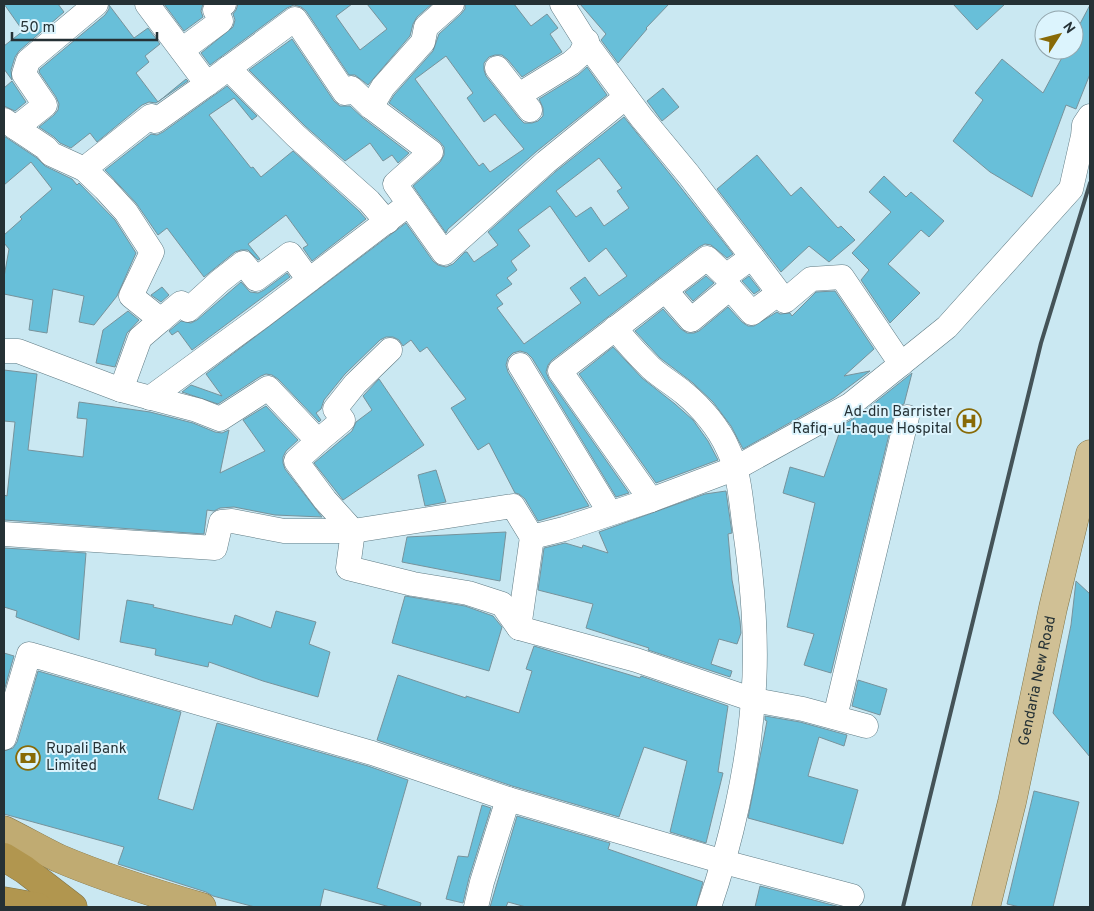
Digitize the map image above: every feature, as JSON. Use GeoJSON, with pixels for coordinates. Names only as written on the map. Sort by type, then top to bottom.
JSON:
{"type":"FeatureCollection","features":[{"type":"Feature","properties":{"kind":"highway"},"geometry":{"type":"LineString","coordinates":[[4,830],[57,857],[108,878],[202,907]]}},
{"type":"Feature","properties":{"kind":"highway"},"geometry":{"type":"LineString","coordinates":[[4,857],[25,870],[73,907]]}},
{"type":"Feature","properties":{"kind":"highway"},"geometry":{"type":"LineString","coordinates":[[4,901],[38,907]]}},
{"type":"Feature","properties":{"kind":"main road","name":"Gendaria New Road"},"geometry":{"type":"LineString","coordinates":[[989,906],[1053,608],[1090,454]]}},
{"type":"Feature","properties":{"kind":"street"},"geometry":{"type":"LineString","coordinates":[[96,4],[28,61],[24,74],[46,105],[10,124],[46,148],[51,154],[84,169],[126,212],[152,252],[131,296],[161,320]]}},
{"type":"Feature","properties":{"kind":"street"},"geometry":{"type":"LineString","coordinates":[[147,4],[207,84]]}},
{"type":"Feature","properties":{"kind":"street"},"geometry":{"type":"LineString","coordinates":[[182,50],[221,21],[215,10],[224,4]]}},
{"type":"Feature","properties":{"kind":"street"},"geometry":{"type":"LineString","coordinates":[[371,108],[383,87],[423,42],[426,27],[452,4]]}},
{"type":"Feature","properties":{"kind":"street"},"geometry":{"type":"LineString","coordinates":[[562,4],[589,47],[785,301],[811,279],[842,277],[901,364]]}},
{"type":"Feature","properties":{"kind":"street"},"geometry":{"type":"LineString","coordinates":[[84,169],[151,116],[155,121],[295,19],[345,93],[351,88],[371,108],[431,152],[395,184],[444,253],[546,162],[626,96]]}},
{"type":"Feature","properties":{"kind":"street"},"geometry":{"type":"LineString","coordinates":[[497,68],[524,103],[580,55],[587,41]]}},
{"type":"Feature","properties":{"kind":"street"},"geometry":{"type":"LineString","coordinates":[[228,68],[296,136],[370,201],[387,222]]}},
{"type":"Feature","properties":{"kind":"street"},"geometry":{"type":"LineString","coordinates":[[532,537],[564,529],[651,500],[736,468],[850,405],[947,327],[1071,189],[1084,136],[1084,125],[1090,116]]}},
{"type":"Feature","properties":{"kind":"street"},"geometry":{"type":"LineString","coordinates":[[150,398],[409,204]]}},
{"type":"Feature","properties":{"kind":"street"},"geometry":{"type":"LineString","coordinates":[[120,390],[140,338],[181,303],[188,310],[243,263],[256,279],[290,254],[309,280]]}},
{"type":"Feature","properties":{"kind":"street"},"geometry":{"type":"LineString","coordinates":[[651,500],[560,371],[707,258],[726,276],[752,257]]}},
{"type":"Feature","properties":{"kind":"street"},"geometry":{"type":"LineString","coordinates":[[665,290],[691,320],[730,288],[752,313],[779,293]]}},
{"type":"Feature","properties":{"kind":"street"},"geometry":{"type":"LineString","coordinates":[[615,328],[652,368],[685,394],[712,423],[728,448],[736,468],[751,577],[755,648],[754,700],[747,752],[724,862],[709,907]]}},
{"type":"Feature","properties":{"kind":"street"},"geometry":{"type":"LineString","coordinates":[[390,350],[355,384],[335,409],[343,420],[296,461],[325,500],[353,531],[348,568],[413,584],[468,593],[502,604],[519,628],[636,660],[754,700],[835,717],[866,726]]}},
{"type":"Feature","properties":{"kind":"street"},"geometry":{"type":"LineString","coordinates":[[4,351],[18,351],[120,390],[197,410],[220,419],[268,388],[318,441]]}},
{"type":"Feature","properties":{"kind":"street"},"geometry":{"type":"LineString","coordinates":[[520,365],[610,513]]}},
{"type":"Feature","properties":{"kind":"street"},"geometry":{"type":"LineString","coordinates":[[835,717],[907,417]]}},
{"type":"Feature","properties":{"kind":"street"},"geometry":{"type":"LineString","coordinates":[[4,534],[215,548],[221,522],[232,521],[284,531],[353,531],[513,506],[532,537],[519,628]]}},
{"type":"Feature","properties":{"kind":"street"},"geometry":{"type":"LineString","coordinates":[[4,738],[29,654],[372,753],[508,798],[724,862],[852,896]]}},
{"type":"Feature","properties":{"kind":"street"},"geometry":{"type":"LineString","coordinates":[[476,907],[508,798]]}},
{"type":"Feature","properties":{"kind":"building"},"geometry":{"type":"Polygon","coordinates":[[[4,4],[58,4],[64,12],[19,51],[11,70],[12,80],[4,69],[4,46],[23,31],[4,4]]]}},
{"type":"Feature","properties":{"kind":"building"},"geometry":{"type":"Polygon","coordinates":[[[164,4],[203,4],[201,11],[203,17],[184,31],[164,4]]]}},
{"type":"Feature","properties":{"kind":"building"},"geometry":{"type":"Polygon","coordinates":[[[238,4],[352,4],[336,16],[360,50],[387,29],[367,4],[432,4],[417,17],[410,36],[368,85],[355,75],[349,75],[306,11],[294,5],[287,8],[210,65],[201,53],[233,27],[235,20],[233,14],[238,4]]]}},
{"type":"Feature","properties":{"kind":"building"},"geometry":{"type":"Polygon","coordinates":[[[465,4],[514,4],[531,26],[547,14],[558,28],[550,34],[562,52],[522,77],[502,55],[489,57],[484,63],[486,76],[524,123],[538,121],[543,116],[543,108],[539,99],[578,75],[587,67],[607,95],[537,151],[448,229],[446,233],[413,186],[440,162],[444,155],[444,147],[439,141],[389,103],[433,51],[439,34],[465,9],[465,4]],[[446,56],[415,79],[479,166],[483,163],[490,172],[524,149],[495,114],[484,122],[467,98],[473,93],[446,56]]]}},
{"type":"Feature","properties":{"kind":"building"},"geometry":{"type":"Polygon","coordinates":[[[580,4],[669,4],[646,28],[618,63],[601,40],[606,34],[580,4]]]}},
{"type":"Feature","properties":{"kind":"building"},"geometry":{"type":"Polygon","coordinates":[[[953,4],[1005,4],[977,30],[953,4]]]}},
{"type":"Feature","properties":{"kind":"building"},"geometry":{"type":"Polygon","coordinates":[[[109,5],[134,38],[148,28],[160,44],[145,56],[149,62],[136,73],[158,102],[149,102],[142,105],[97,142],[90,133],[71,148],[60,143],[39,127],[54,115],[58,110],[59,104],[39,72],[40,69],[105,15],[109,5]]]}},
{"type":"Feature","properties":{"kind":"building"},"geometry":{"type":"Polygon","coordinates":[[[1090,5],[1090,74],[1076,109],[1066,105],[1032,197],[990,172],[953,141],[983,100],[975,93],[1002,59],[1043,93],[1061,60],[1084,60],[1084,16],[1090,5]]]}},
{"type":"Feature","properties":{"kind":"building"},"geometry":{"type":"Polygon","coordinates":[[[292,39],[334,101],[340,106],[350,106],[409,153],[398,163],[392,155],[383,161],[370,143],[345,161],[305,126],[249,70],[292,39]]]}},
{"type":"Feature","properties":{"kind":"building"},"geometry":{"type":"Polygon","coordinates":[[[186,79],[188,81],[161,100],[186,79]]]}},
{"type":"Feature","properties":{"kind":"building"},"geometry":{"type":"Polygon","coordinates":[[[12,81],[26,102],[15,111],[4,106],[4,88],[12,81]]]}},
{"type":"Feature","properties":{"kind":"building"},"geometry":{"type":"Polygon","coordinates":[[[227,86],[257,116],[252,120],[234,98],[209,115],[251,168],[253,167],[261,177],[293,151],[366,219],[312,261],[303,248],[308,245],[286,215],[248,244],[260,259],[258,260],[248,250],[241,250],[235,252],[204,277],[167,228],[158,235],[136,203],[105,170],[151,134],[157,135],[163,132],[227,86]]]}},
{"type":"Feature","properties":{"kind":"building"},"geometry":{"type":"Polygon","coordinates":[[[663,88],[679,107],[662,121],[647,101],[663,88]]]}},
{"type":"Feature","properties":{"kind":"building"},"geometry":{"type":"Polygon","coordinates":[[[624,117],[733,254],[727,258],[711,245],[705,244],[699,247],[548,365],[546,372],[549,379],[629,493],[616,497],[532,358],[527,353],[520,351],[513,353],[508,358],[506,365],[508,372],[589,506],[538,521],[525,499],[515,493],[489,443],[478,450],[451,408],[466,399],[427,347],[420,352],[411,340],[403,346],[399,340],[393,337],[386,337],[380,340],[345,374],[324,400],[321,409],[316,413],[321,420],[319,422],[272,375],[266,374],[261,376],[218,404],[182,392],[191,385],[222,396],[206,374],[406,223],[433,261],[438,265],[446,267],[453,264],[465,252],[474,262],[498,245],[488,232],[555,172],[624,117]],[[599,158],[556,191],[576,217],[591,207],[604,226],[629,208],[617,191],[622,188],[599,158]],[[550,206],[518,230],[530,246],[511,261],[517,270],[507,278],[512,284],[496,295],[503,304],[497,308],[524,344],[581,303],[570,288],[585,277],[599,296],[627,276],[606,248],[589,262],[550,206]]]}},
{"type":"Feature","properties":{"kind":"building"},"geometry":{"type":"Polygon","coordinates":[[[4,136],[37,158],[45,166],[72,179],[77,185],[79,183],[115,220],[136,253],[117,296],[94,325],[79,322],[84,296],[53,289],[47,333],[29,330],[33,300],[4,294],[4,277],[9,249],[4,243],[4,235],[22,219],[20,217],[52,189],[31,162],[4,185],[4,136]]]}},
{"type":"Feature","properties":{"kind":"building"},"geometry":{"type":"Polygon","coordinates":[[[757,155],[791,196],[801,187],[838,228],[841,226],[855,240],[829,262],[809,246],[781,272],[717,189],[757,155]]]}},
{"type":"Feature","properties":{"kind":"building"},"geometry":{"type":"Polygon","coordinates":[[[884,176],[906,197],[911,192],[944,221],[929,237],[921,230],[888,264],[920,293],[890,323],[861,280],[869,270],[852,253],[891,212],[869,192],[884,176]]]}},
{"type":"Feature","properties":{"kind":"building"},"geometry":{"type":"Polygon","coordinates":[[[287,273],[290,277],[192,350],[178,331],[172,335],[169,331],[181,321],[191,323],[197,320],[241,282],[250,292],[258,293],[287,273]]]}},
{"type":"Feature","properties":{"kind":"building"},"geometry":{"type":"Polygon","coordinates":[[[706,276],[714,283],[693,301],[685,292],[706,276]]]}},
{"type":"Feature","properties":{"kind":"building"},"geometry":{"type":"Polygon","coordinates":[[[749,276],[760,290],[754,294],[742,281],[749,276]]]}},
{"type":"Feature","properties":{"kind":"building"},"geometry":{"type":"Polygon","coordinates":[[[162,287],[169,295],[161,302],[151,295],[162,287]]]}},
{"type":"Feature","properties":{"kind":"building"},"geometry":{"type":"Polygon","coordinates":[[[835,291],[874,349],[844,376],[870,371],[834,398],[743,449],[731,426],[713,402],[693,383],[660,358],[635,331],[663,309],[687,333],[699,331],[728,307],[742,322],[748,326],[754,326],[777,312],[780,314],[790,313],[792,316],[816,292],[835,291]]]}},
{"type":"Feature","properties":{"kind":"building"},"geometry":{"type":"Polygon","coordinates":[[[128,311],[139,320],[127,333],[115,367],[96,363],[103,330],[128,311]]]}},
{"type":"Feature","properties":{"kind":"building"},"geometry":{"type":"Polygon","coordinates":[[[613,347],[642,378],[693,420],[708,441],[718,460],[656,483],[579,374],[613,347]]]}},
{"type":"Feature","properties":{"kind":"building"},"geometry":{"type":"Polygon","coordinates":[[[4,370],[37,374],[28,450],[83,457],[87,419],[77,418],[79,402],[150,412],[193,423],[215,432],[222,433],[229,430],[220,473],[265,451],[243,420],[266,406],[298,440],[286,451],[283,463],[285,469],[322,517],[275,515],[234,507],[220,508],[214,511],[207,510],[204,534],[4,520],[4,495],[7,496],[15,422],[4,421],[4,370]]]}},
{"type":"Feature","properties":{"kind":"building"},"geometry":{"type":"Polygon","coordinates":[[[912,373],[904,404],[897,407],[894,414],[831,673],[804,665],[814,634],[787,627],[815,503],[783,493],[790,467],[824,477],[842,425],[858,416],[912,373]]]}},
{"type":"Feature","properties":{"kind":"building"},"geometry":{"type":"Polygon","coordinates":[[[379,379],[424,445],[343,500],[314,463],[352,431],[356,422],[372,410],[363,396],[379,379]]]}},
{"type":"Feature","properties":{"kind":"building"},"geometry":{"type":"Polygon","coordinates":[[[436,470],[446,502],[425,506],[418,475],[436,470]]]}},
{"type":"Feature","properties":{"kind":"building"},"geometry":{"type":"Polygon","coordinates":[[[726,491],[732,533],[728,534],[732,580],[741,633],[737,644],[719,639],[711,664],[732,671],[730,677],[586,628],[593,604],[538,590],[544,548],[565,543],[582,548],[583,545],[608,553],[599,532],[705,494],[726,491]]]}},
{"type":"Feature","properties":{"kind":"building"},"geometry":{"type":"Polygon","coordinates":[[[506,532],[500,581],[402,562],[407,537],[506,532]]]}},
{"type":"Feature","properties":{"kind":"building"},"geometry":{"type":"Polygon","coordinates":[[[4,548],[86,553],[79,640],[16,617],[17,611],[4,607],[4,548]]]}},
{"type":"Feature","properties":{"kind":"building"},"geometry":{"type":"Polygon","coordinates":[[[1076,581],[1090,594],[1090,757],[1053,713],[1071,625],[1076,581]]]}},
{"type":"Feature","properties":{"kind":"building"},"geometry":{"type":"Polygon","coordinates":[[[405,596],[465,606],[493,616],[502,627],[489,671],[392,643],[405,596]]]}},
{"type":"Feature","properties":{"kind":"building"},"geometry":{"type":"Polygon","coordinates":[[[127,600],[232,625],[235,615],[271,628],[276,611],[316,622],[309,644],[330,652],[318,697],[263,681],[209,662],[208,667],[155,655],[156,649],[120,642],[127,600]]]}},
{"type":"Feature","properties":{"kind":"building"},"geometry":{"type":"Polygon","coordinates":[[[534,646],[640,678],[641,676],[728,706],[718,772],[723,773],[706,843],[670,832],[687,761],[644,747],[619,817],[512,786],[377,740],[398,675],[466,698],[466,696],[519,713],[532,671],[526,669],[534,646]]]}},
{"type":"Feature","properties":{"kind":"building"},"geometry":{"type":"Polygon","coordinates":[[[4,653],[14,656],[4,691],[4,653]]]}},
{"type":"Feature","properties":{"kind":"building"},"geometry":{"type":"Polygon","coordinates":[[[38,671],[181,712],[158,799],[193,810],[217,723],[368,766],[408,780],[377,888],[421,903],[420,907],[390,907],[324,889],[320,907],[255,907],[213,896],[206,892],[118,864],[124,847],[4,814],[4,751],[13,748],[17,742],[38,671]]]}},
{"type":"Feature","properties":{"kind":"building"},"geometry":{"type":"Polygon","coordinates":[[[858,680],[887,689],[880,715],[852,706],[858,680]]]}},
{"type":"Feature","properties":{"kind":"building"},"geometry":{"type":"Polygon","coordinates":[[[765,716],[800,722],[847,735],[844,746],[819,737],[808,776],[858,790],[843,844],[748,818],[767,721],[765,716]]]}},
{"type":"Feature","properties":{"kind":"building"},"geometry":{"type":"Polygon","coordinates":[[[1034,791],[1079,802],[1053,907],[1020,907],[1007,904],[1034,791]]]}},
{"type":"Feature","properties":{"kind":"building"},"geometry":{"type":"Polygon","coordinates":[[[482,805],[491,808],[463,903],[446,899],[458,856],[468,857],[482,805]]]}},
{"type":"Feature","properties":{"kind":"building"},"geometry":{"type":"Polygon","coordinates":[[[517,816],[610,843],[608,849],[703,882],[696,907],[526,907],[508,902],[506,907],[490,907],[517,816]]]}},
{"type":"Feature","properties":{"kind":"building"},"geometry":{"type":"Polygon","coordinates":[[[760,886],[840,907],[755,907],[760,886]]]}},
{"type":"Feature","properties":{"kind":"railway"},"geometry":{"type":"LineString","coordinates":[[903,907],[1041,343],[1090,183]]}},
{"type":"Feature","properties":{"kind":"place","name":"Ad-din Barrister Rafiq-ul-haque Hospital"},"geometry":{"type":"Point","coordinates":[969,421]}},
{"type":"Feature","properties":{"kind":"place","name":"Rupali Bank Limited"},"geometry":{"type":"Point","coordinates":[28,758]}}]}
